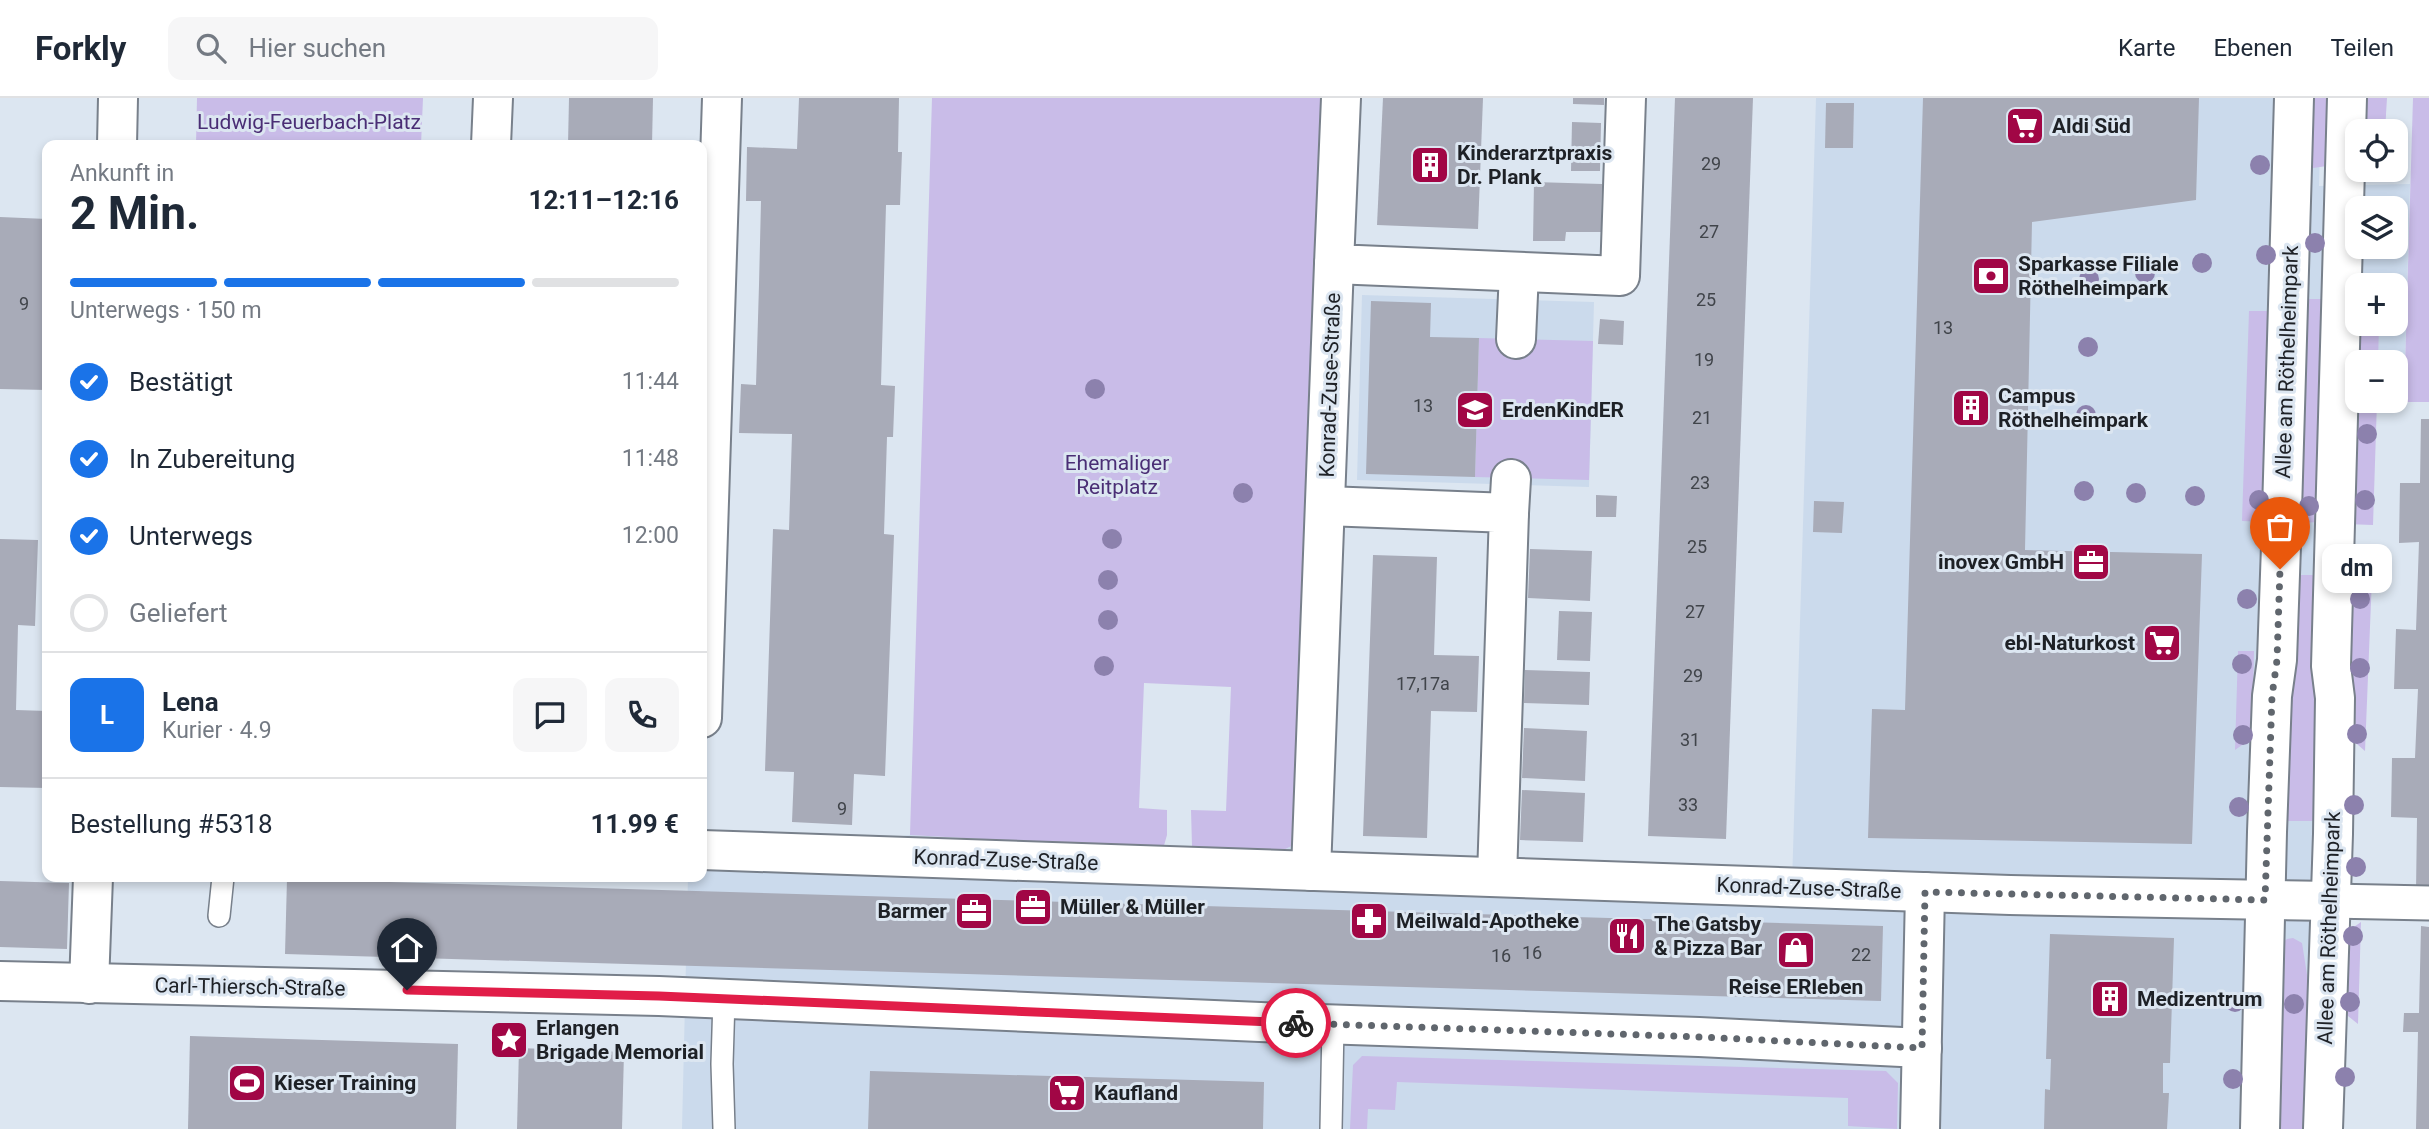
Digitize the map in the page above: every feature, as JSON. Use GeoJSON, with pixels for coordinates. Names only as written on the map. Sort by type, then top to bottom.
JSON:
{"type":"FeatureCollection","features":[{"type":"Feature","properties":{"kind":"street"},"geometry":{"type":"LineString","coordinates":[[117,140],[118,98]]}},
{"type":"Feature","properties":{"kind":"street"},"geometry":{"type":"LineString","coordinates":[[491,140],[493,98]]}},
{"type":"Feature","properties":{"kind":"street"},"geometry":{"type":"LineString","coordinates":[[707,409],[709,285],[722,98]]}},
{"type":"Feature","properties":{"kind":"street","name":"Konrad-Zuse-Straße"},"geometry":{"type":"LineString","coordinates":[[1311,871],[1341,98]]}},
{"type":"Feature","properties":{"kind":"street"},"geometry":{"type":"LineString","coordinates":[[1334,264],[1620,276],[1626,98]]}},
{"type":"Feature","properties":{"kind":"street","name":"Allee am Röthelheimpark"},"geometry":{"type":"LineString","coordinates":[[2260,1129],[2265,900],[2272,696],[2277,660],[2294,98]]}},
{"type":"Feature","properties":{"kind":"street","name":"Allee am Röthelheimpark"},"geometry":{"type":"LineString","coordinates":[[2323,1129],[2335,698],[2331,666],[2347,98]]}},
{"type":"Feature","properties":{"kind":"street"},"geometry":{"type":"LineString","coordinates":[[1516,339],[1519,272]]}},
{"type":"Feature","properties":{"kind":"street","name":"Konrad-Zuse-Straße"},"geometry":{"type":"LineString","coordinates":[[1326,506],[1510,496],[1496,877]]}},
{"type":"Feature","properties":{"kind":"street","name":"Konrad-Zuse-Straße"},"geometry":{"type":"LineString","coordinates":[[707,850],[1925,892],[2331,901]]}},
{"type":"Feature","properties":{"kind":"street"},"geometry":{"type":"LineString","coordinates":[[89,984],[93,882]]}},
{"type":"Feature","properties":{"kind":"street"},"geometry":{"type":"LineString","coordinates":[[1920,1129],[1925,892]]}},
{"type":"Feature","properties":{"kind":"street"},"geometry":{"type":"LineString","coordinates":[[2331,901],[2429,904]]}},
{"type":"Feature","properties":{"kind":"street","name":"Carl-Thiersch-Straße"},"geometry":{"type":"LineString","coordinates":[[0,981],[724,999],[1922,1048]]}},
{"type":"Feature","properties":{"kind":"lane"},"geometry":{"type":"LineString","coordinates":[[219,916],[222,882]]}},
{"type":"Feature","properties":{"kind":"lane"},"geometry":{"type":"LineString","coordinates":[[724,999],[724,1129]]}},
{"type":"Feature","properties":{"kind":"lane"},"geometry":{"type":"LineString","coordinates":[[1331,1129],[1333,1024]]}},
{"type":"Feature","properties":{"kind":"shaded area"},"geometry":{"type":"Polygon","coordinates":[[[1816,98],[2321,98],[2319,186],[2410,184],[2408,257],[2408,196],[2345,196],[2345,259],[2408,259],[2408,273],[2345,273],[2345,336],[2406,336],[2405,350],[2345,350],[2345,403],[2327,403],[2304,1129],[682,1129],[688,882],[707,882],[707,867],[910,835],[1163,849],[1192,846],[1279,852],[1296,844],[1310,868],[1792,884],[1816,98]]]}},
{"type":"Feature","properties":{"kind":"shaded area","name":"ErdenKindER"},"geometry":{"type":"Polygon","coordinates":[[[1362,295],[1594,302],[1589,487],[1357,480],[1362,295]]]}},
{"type":"Feature","properties":{"kind":"green space","name":"Ludwig-Feuerbach-Platz"},"geometry":{"type":"Polygon","coordinates":[[[197,98],[423,98],[421,140],[196,140],[197,98]]]}},
{"type":"Feature","properties":{"kind":"green space","name":"Ehemaliger Reitplatz"},"geometry":{"type":"Polygon","coordinates":[[[932,98],[1324,98],[1296,844],[1279,852],[1192,846],[1191,810],[1226,811],[1231,687],[1144,683],[1139,808],[1167,810],[1167,835],[1163,849],[910,835],[932,98]]]}},
{"type":"Feature","properties":{"kind":"green space"},"geometry":{"type":"Polygon","coordinates":[[[2308,98],[2335,98],[2334,165],[2306,169],[2308,98]]]}},
{"type":"Feature","properties":{"kind":"green space"},"geometry":{"type":"Polygon","coordinates":[[[2358,98],[2387,98],[2386,119],[2357,119],[2358,98]]]}},
{"type":"Feature","properties":{"kind":"green space"},"geometry":{"type":"Polygon","coordinates":[[[2413,98],[2429,98],[2429,402],[2408,402],[2408,350],[2406,350],[2413,98]]]}},
{"type":"Feature","properties":{"kind":"green space"},"geometry":{"type":"Polygon","coordinates":[[[2300,299],[2329,299],[2323,522],[2293,523],[2300,299]]]}},
{"type":"Feature","properties":{"kind":"green space"},"geometry":{"type":"Polygon","coordinates":[[[2249,311],[2276,311],[2269,522],[2242,521],[2249,311]]]}},
{"type":"Feature","properties":{"kind":"green space"},"geometry":{"type":"Polygon","coordinates":[[[2356,336],[2379,336],[2378,350],[2355,350],[2356,336]]]}},
{"type":"Feature","properties":{"kind":"green space"},"geometry":{"type":"Polygon","coordinates":[[[1479,338],[1593,341],[1589,480],[1475,477],[1479,338]]]}},
{"type":"Feature","properties":{"kind":"green space"},"geometry":{"type":"Polygon","coordinates":[[[2352,413],[2377,413],[2373,525],[2345,524],[2352,413]]]}},
{"type":"Feature","properties":{"kind":"green space"},"geometry":{"type":"Polygon","coordinates":[[[2293,575],[2322,575],[2314,821],[2284,821],[2293,575]]]}},
{"type":"Feature","properties":{"kind":"green space"},"geometry":{"type":"Polygon","coordinates":[[[2343,577],[2372,577],[2365,751],[2350,738],[2352,674],[2340,662],[2343,577]]]}},
{"type":"Feature","properties":{"kind":"green space"},"geometry":{"type":"Polygon","coordinates":[[[2238,651],[2254,651],[2252,738],[2235,750],[2238,651]]]}},
{"type":"Feature","properties":{"kind":"green space"},"geometry":{"type":"Polygon","coordinates":[[[2361,922],[2358,1024],[2343,1012],[2344,934],[2361,922]]]}},
{"type":"Feature","properties":{"kind":"green space"},"geometry":{"type":"Polygon","coordinates":[[[2293,938],[2302,943],[2308,981],[2303,1129],[2280,1129],[2280,961],[2282,943],[2293,938]]]}},
{"type":"Feature","properties":{"kind":"green space"},"geometry":{"type":"Polygon","coordinates":[[[1362,1056],[1886,1071],[1898,1083],[1897,1129],[1848,1126],[1848,1098],[1397,1082],[1395,1110],[1368,1109],[1367,1129],[1350,1129],[1353,1065],[1362,1056]]]}},
{"type":"Feature","properties":{"kind":"building"},"geometry":{"type":"Polygon","coordinates":[[[569,98],[653,98],[652,140],[568,140],[569,98]]]}},
{"type":"Feature","properties":{"kind":"building"},"geometry":{"type":"Polygon","coordinates":[[[799,98],[899,98],[898,152],[902,152],[900,205],[886,205],[881,385],[895,386],[893,437],[887,437],[884,534],[894,535],[885,776],[854,774],[852,825],[792,822],[794,772],[765,771],[773,529],[789,530],[792,434],[739,433],[741,384],[756,385],[759,285],[761,201],[746,201],[747,147],[797,149],[799,98]]]}},
{"type":"Feature","properties":{"kind":"building","name":"Kinderarztpraxis Dr. Plank"},"geometry":{"type":"Polygon","coordinates":[[[1383,98],[1483,98],[1478,229],[1377,225],[1383,98]]]}},
{"type":"Feature","properties":{"kind":"building"},"geometry":{"type":"Polygon","coordinates":[[[1573,98],[1604,98],[1604,105],[1573,104],[1573,98]]]}},
{"type":"Feature","properties":{"kind":"building"},"geometry":{"type":"Polygon","coordinates":[[[1675,98],[1753,98],[1726,839],[1648,836],[1675,98]]]}},
{"type":"Feature","properties":{"kind":"building","name":"Campus Röthelheimpark"},"geometry":{"type":"Polygon","coordinates":[[[1923,98],[2199,98],[2196,200],[2032,222],[2025,550],[2202,554],[2192,844],[1868,838],[1872,709],[1905,710],[1923,98]]]}},
{"type":"Feature","properties":{"kind":"building"},"geometry":{"type":"Polygon","coordinates":[[[1826,103],[1854,103],[1853,148],[1825,148],[1826,103]]]}},
{"type":"Feature","properties":{"kind":"building"},"geometry":{"type":"Polygon","coordinates":[[[1572,122],[1601,123],[1600,171],[1571,171],[1572,122]]]}},
{"type":"Feature","properties":{"kind":"building"},"geometry":{"type":"Polygon","coordinates":[[[1534,182],[1602,184],[1601,232],[1566,232],[1565,241],[1533,241],[1534,182]]]}},
{"type":"Feature","properties":{"kind":"building"},"geometry":{"type":"Polygon","coordinates":[[[0,217],[42,219],[42,390],[0,389],[0,217]]]}},
{"type":"Feature","properties":{"kind":"building"},"geometry":{"type":"Polygon","coordinates":[[[1371,301],[1431,303],[1430,337],[1479,338],[1475,477],[1366,474],[1371,301]]]}},
{"type":"Feature","properties":{"kind":"building"},"geometry":{"type":"Polygon","coordinates":[[[1600,319],[1624,321],[1623,345],[1598,344],[1600,319]]]}},
{"type":"Feature","properties":{"kind":"building"},"geometry":{"type":"Polygon","coordinates":[[[2421,419],[2429,419],[2429,891],[2416,891],[2417,818],[2391,817],[2392,758],[2415,758],[2418,689],[2394,689],[2396,629],[2416,630],[2419,542],[2399,543],[2400,483],[2420,483],[2421,419]]]}},
{"type":"Feature","properties":{"kind":"building"},"geometry":{"type":"Polygon","coordinates":[[[1596,495],[1617,496],[1616,517],[1596,517],[1596,495]]]}},
{"type":"Feature","properties":{"kind":"building"},"geometry":{"type":"Polygon","coordinates":[[[1814,501],[1844,502],[1842,533],[1813,532],[1814,501]]]}},
{"type":"Feature","properties":{"kind":"building"},"geometry":{"type":"Polygon","coordinates":[[[0,539],[38,540],[35,626],[18,625],[16,710],[42,711],[42,788],[0,787],[0,539]]]}},
{"type":"Feature","properties":{"kind":"building"},"geometry":{"type":"Polygon","coordinates":[[[1530,549],[1592,551],[1590,601],[1528,598],[1530,549]]]}},
{"type":"Feature","properties":{"kind":"building"},"geometry":{"type":"Polygon","coordinates":[[[1373,555],[1437,557],[1434,655],[1479,656],[1477,712],[1431,711],[1427,838],[1363,836],[1373,555]]]}},
{"type":"Feature","properties":{"kind":"building"},"geometry":{"type":"Polygon","coordinates":[[[1559,611],[1592,612],[1590,661],[1557,660],[1559,611]]]}},
{"type":"Feature","properties":{"kind":"building"},"geometry":{"type":"Polygon","coordinates":[[[1525,670],[1590,672],[1589,705],[1524,703],[1525,670]]]}},
{"type":"Feature","properties":{"kind":"building"},"geometry":{"type":"Polygon","coordinates":[[[1524,728],[1587,731],[1585,781],[1522,778],[1524,728]]]}},
{"type":"Feature","properties":{"kind":"building"},"geometry":{"type":"Polygon","coordinates":[[[1522,790],[1585,793],[1583,842],[1520,840],[1522,790]]]}},
{"type":"Feature","properties":{"kind":"building"},"geometry":{"type":"Polygon","coordinates":[[[0,881],[69,883],[67,949],[0,947],[0,881]]]}},
{"type":"Feature","properties":{"kind":"building"},"geometry":{"type":"Polygon","coordinates":[[[287,882],[389,882],[1883,926],[1881,1001],[285,954],[287,882]]]}},
{"type":"Feature","properties":{"kind":"building"},"geometry":{"type":"Polygon","coordinates":[[[2421,926],[2429,927],[2429,1129],[2416,1129],[2418,1032],[2403,1032],[2404,1013],[2419,1013],[2421,926]]]}},
{"type":"Feature","properties":{"kind":"building","name":"Medizentrum"},"geometry":{"type":"Polygon","coordinates":[[[2050,934],[2174,938],[2170,1063],[2163,1063],[2163,1093],[2169,1093],[2167,1129],[2044,1129],[2045,1089],[2050,1090],[2051,1059],[2046,1059],[2050,934]]]}},
{"type":"Feature","properties":{"kind":"building"},"geometry":{"type":"Polygon","coordinates":[[[190,1036],[458,1044],[456,1129],[188,1129],[190,1036]]]}},
{"type":"Feature","properties":{"kind":"building"},"geometry":{"type":"Polygon","coordinates":[[[519,1048],[624,1052],[622,1129],[517,1129],[519,1048]]]}},
{"type":"Feature","properties":{"kind":"building","name":"Kaufland"},"geometry":{"type":"Polygon","coordinates":[[[870,1071],[1264,1082],[1263,1129],[868,1129],[870,1071]]]}},
{"type":"Feature","properties":{"kind":"way so far"},"geometry":{"type":"LineString","coordinates":[[1296,1023],[1922,1048],[1925,892],[2265,900],[2272,696],[2277,660],[2280,569]]}},
{"type":"Feature","properties":{"kind":"place","name":"Aldi Süd"},"geometry":{"type":"Point","coordinates":[2025,126]}},
{"type":"Feature","properties":{"kind":"place","name":"Kinderarztpraxis Dr. Plank"},"geometry":{"type":"Point","coordinates":[1430,165]}},
{"type":"Feature","properties":{"kind":"place","name":"Sparkasse Filiale Röthelheimpark"},"geometry":{"type":"Point","coordinates":[1991,276]}},
{"type":"Feature","properties":{"kind":"place","name":"Campus Röthelheimpark"},"geometry":{"type":"Point","coordinates":[1971,408]}},
{"type":"Feature","properties":{"kind":"place","name":"ErdenKindER"},"geometry":{"type":"Point","coordinates":[1475,410]}},
{"type":"Feature","properties":{"kind":"place","name":"inovex GmbH"},"geometry":{"type":"Point","coordinates":[2091,562]}},
{"type":"Feature","properties":{"kind":"place","name":"dm"},"geometry":{"type":"Point","coordinates":[2280,569]}},
{"type":"Feature","properties":{"kind":"place","name":"ebl-Naturkost"},"geometry":{"type":"Point","coordinates":[2162,643]}},
{"type":"Feature","properties":{"kind":"place","name":"Müller & Müller"},"geometry":{"type":"Point","coordinates":[1033,907]}},
{"type":"Feature","properties":{"kind":"place","name":"Barmer"},"geometry":{"type":"Point","coordinates":[974,911]}},
{"type":"Feature","properties":{"kind":"place","name":"Meilwald-Apotheke"},"geometry":{"type":"Point","coordinates":[1369,921]}},
{"type":"Feature","properties":{"kind":"place","name":"The Gatsby & Pizza Bar"},"geometry":{"type":"Point","coordinates":[1627,936]}},
{"type":"Feature","properties":{"kind":"place","name":"Reise ERleben"},"geometry":{"type":"Point","coordinates":[1796,950]}},
{"type":"Feature","properties":{"kind":"place","name":"Medizentrum"},"geometry":{"type":"Point","coordinates":[2110,999]}},
{"type":"Feature","properties":{"kind":"place","name":"Erlangen Brigade Memorial"},"geometry":{"type":"Point","coordinates":[509,1040]}},
{"type":"Feature","properties":{"kind":"place","name":"Kieser Training"},"geometry":{"type":"Point","coordinates":[247,1083]}},
{"type":"Feature","properties":{"kind":"place","name":"Kaufland"},"geometry":{"type":"Point","coordinates":[1067,1093]}},
{"type":"Feature","properties":{"kind":"route"},"geometry":{"type":"LineString","coordinates":[[407,990],[659,996],[1296,1023]]}}]}
